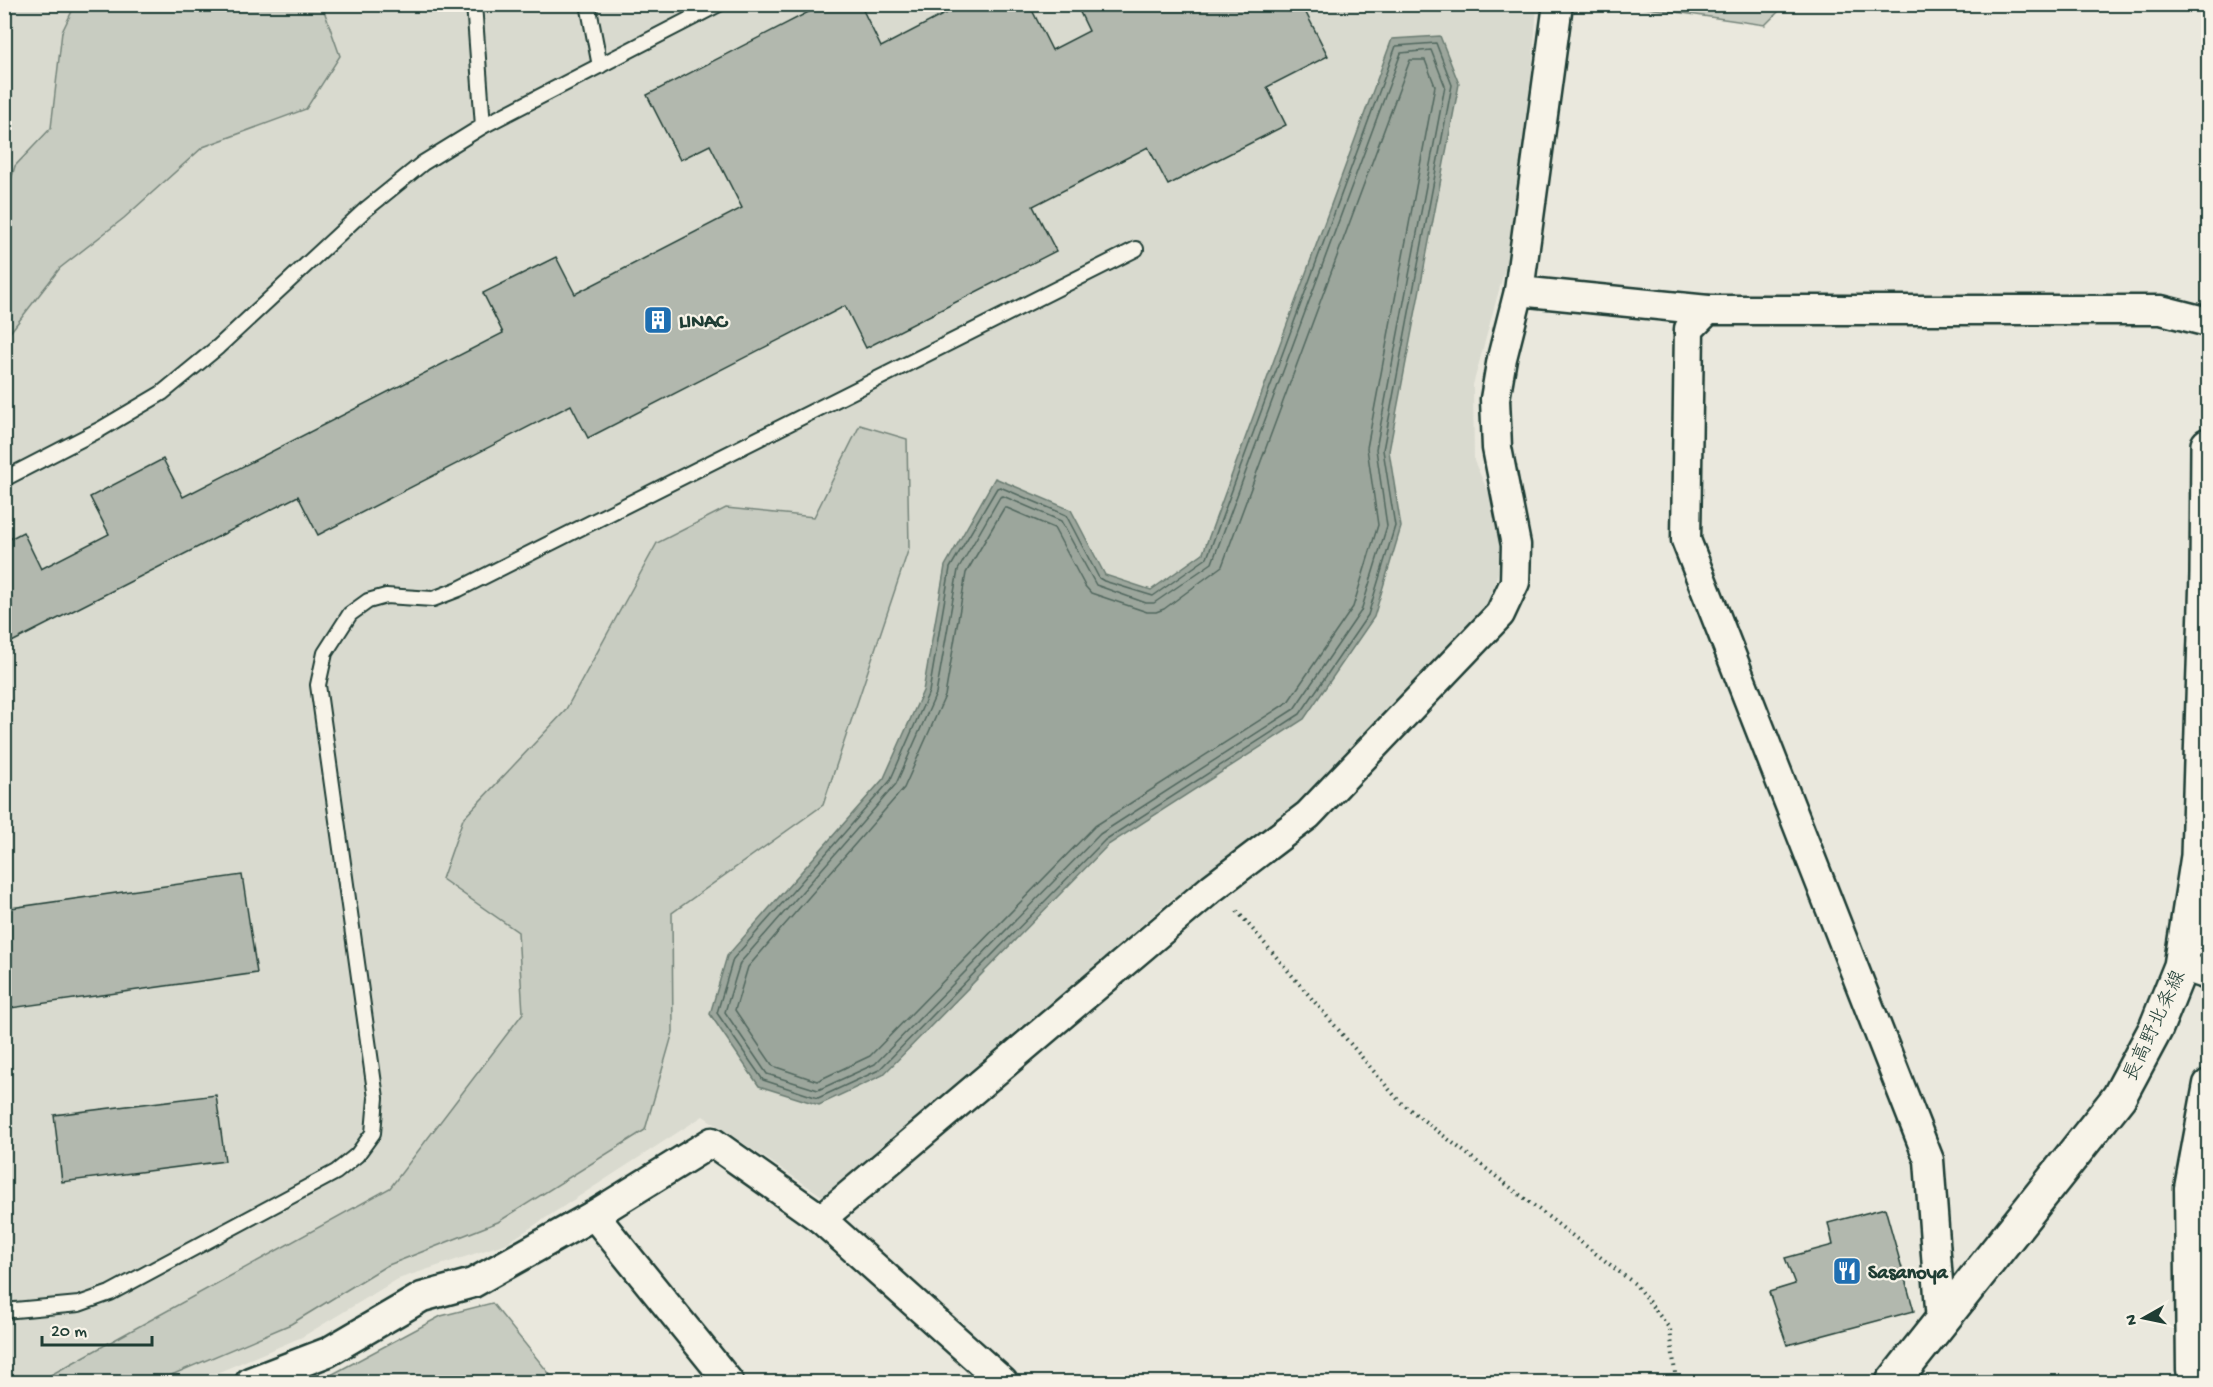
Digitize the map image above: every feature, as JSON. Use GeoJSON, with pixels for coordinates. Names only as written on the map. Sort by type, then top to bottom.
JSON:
{"type":"FeatureCollection","features":[{"type":"Feature","properties":{"kind":"main road","name":"長高野北条線"},"geometry":{"type":"LineString","coordinates":[[1893,1383],[2119,1097],[2156,1028],[2195,971],[2207,574],[2208,445]]}},
{"type":"Feature","properties":{"kind":"street"},"geometry":{"type":"LineString","coordinates":[[821,1219],[1212,888],[1308,815],[1500,614],[1515,582],[1516,545],[1497,448],[1495,399],[1502,358],[1519,291],[1558,4]]}},
{"type":"Feature","properties":{"kind":"street"},"geometry":{"type":"LineString","coordinates":[[1519,291],[1708,310],[2161,310],[2208,322]]}},
{"type":"Feature","properties":{"kind":"street"},"geometry":{"type":"LineString","coordinates":[[1708,310],[1689,329],[1686,540],[1929,1160],[1941,1322]]}},
{"type":"Feature","properties":{"kind":"street"},"geometry":{"type":"LineString","coordinates":[[2193,1383],[2189,1188],[2208,1084]]}},
{"type":"Feature","properties":{"kind":"street"},"geometry":{"type":"LineString","coordinates":[[250,1383],[328,1352],[422,1297],[474,1283],[594,1215],[712,1142],[821,1219],[1003,1383]]}},
{"type":"Feature","properties":{"kind":"street"},"geometry":{"type":"LineString","coordinates":[[594,1215],[729,1383]]}},
{"type":"Feature","properties":{"kind":"lane"},"geometry":{"type":"LineString","coordinates":[[474,4],[483,126]]}},
{"type":"Feature","properties":{"kind":"lane"},"geometry":{"type":"LineString","coordinates":[[588,4],[600,66]]}},
{"type":"Feature","properties":{"kind":"lane"},"geometry":{"type":"LineString","coordinates":[[4,479],[101,429],[162,393],[218,347],[365,210],[423,163],[483,126],[716,5]]}},
{"type":"Feature","properties":{"kind":"lane"},"geometry":{"type":"LineString","coordinates":[[4,1311],[79,1304],[110,1293],[336,1172],[357,1155],[373,1133],[376,1098],[318,685],[325,653],[350,614],[368,601],[386,596],[432,599],[459,589],[1136,249]]}},
{"type":"Feature","properties":{"kind":"path"},"geometry":{"type":"LineString","coordinates":[[1212,888],[1239,913],[1400,1102],[1635,1284],[1670,1329],[1676,1383]]}},
{"type":"Feature","properties":{"kind":"shaded area"},"geometry":{"type":"Polygon","coordinates":[[[5,5],[1537,5],[1522,206],[1473,385],[1474,461],[1496,509],[1501,559],[1490,605],[1295,806],[1168,902],[828,1200],[703,1116],[507,1243],[398,1279],[302,1337],[195,1382],[5,1382],[5,5]]]}},
{"type":"Feature","properties":{"kind":"shaded area"},"geometry":{"type":"Polygon","coordinates":[[[75,5],[322,5],[340,56],[306,109],[203,147],[124,218],[60,268],[5,339],[5,200],[15,166],[51,128],[62,32],[75,5]]]}},
{"type":"Feature","properties":{"kind":"shaded area"},"geometry":{"type":"Polygon","coordinates":[[[1627,5],[1785,5],[1765,25],[1627,5]]]}},
{"type":"Feature","properties":{"kind":"shaded area"},"geometry":{"type":"Polygon","coordinates":[[[860,425],[907,439],[909,548],[823,805],[672,913],[673,1032],[645,1130],[498,1222],[386,1266],[291,1324],[155,1382],[38,1382],[390,1188],[523,1013],[518,932],[442,879],[463,819],[565,711],[657,543],[726,508],[814,517],[860,425]]]}},
{"type":"Feature","properties":{"kind":"shaded area"},"geometry":{"type":"Polygon","coordinates":[[[492,1303],[556,1382],[318,1382],[441,1316],[492,1303]]]}},
{"type":"Feature","properties":{"kind":"water"},"geometry":{"type":"Polygon","coordinates":[[[1440,36],[1459,84],[1389,451],[1401,527],[1374,617],[1304,719],[1108,845],[883,1075],[819,1105],[759,1086],[710,1014],[727,956],[884,778],[923,691],[945,566],[995,478],[1071,510],[1105,575],[1151,590],[1203,553],[1392,39],[1440,36]]]}},
{"type":"Feature","properties":{"kind":"building","name":"LINAC"},"geometry":{"type":"Polygon","coordinates":[[[824,4],[860,4],[881,47],[960,6],[959,4],[1029,4],[1052,50],[1089,31],[1076,4],[1311,4],[1304,9],[1328,56],[1267,87],[1286,125],[1168,185],[1148,147],[1033,206],[1056,251],[866,348],[845,306],[588,438],[571,405],[318,535],[298,496],[4,646],[4,542],[23,532],[41,569],[109,534],[90,497],[163,459],[183,497],[503,333],[483,293],[556,257],[575,294],[742,208],[710,145],[680,160],[647,95],[824,4]]]}},
{"type":"Feature","properties":{"kind":"building"},"geometry":{"type":"Polygon","coordinates":[[[242,875],[257,973],[4,1009],[4,909],[242,875]]]}},
{"type":"Feature","properties":{"kind":"building"},"geometry":{"type":"Polygon","coordinates":[[[216,1095],[225,1161],[62,1182],[54,1115],[216,1095]]]}},
{"type":"Feature","properties":{"kind":"building","name":"Sasanoya"},"geometry":{"type":"Polygon","coordinates":[[[1885,1208],[1914,1311],[1787,1345],[1769,1292],[1795,1284],[1785,1258],[1833,1245],[1828,1223],[1885,1208]]]}},
{"type":"Feature","properties":{"kind":"place","name":"LINAC"},"geometry":{"type":"Point","coordinates":[658,320]}},
{"type":"Feature","properties":{"kind":"place","name":"Sasanoya"},"geometry":{"type":"Point","coordinates":[1847,1271]}}]}
